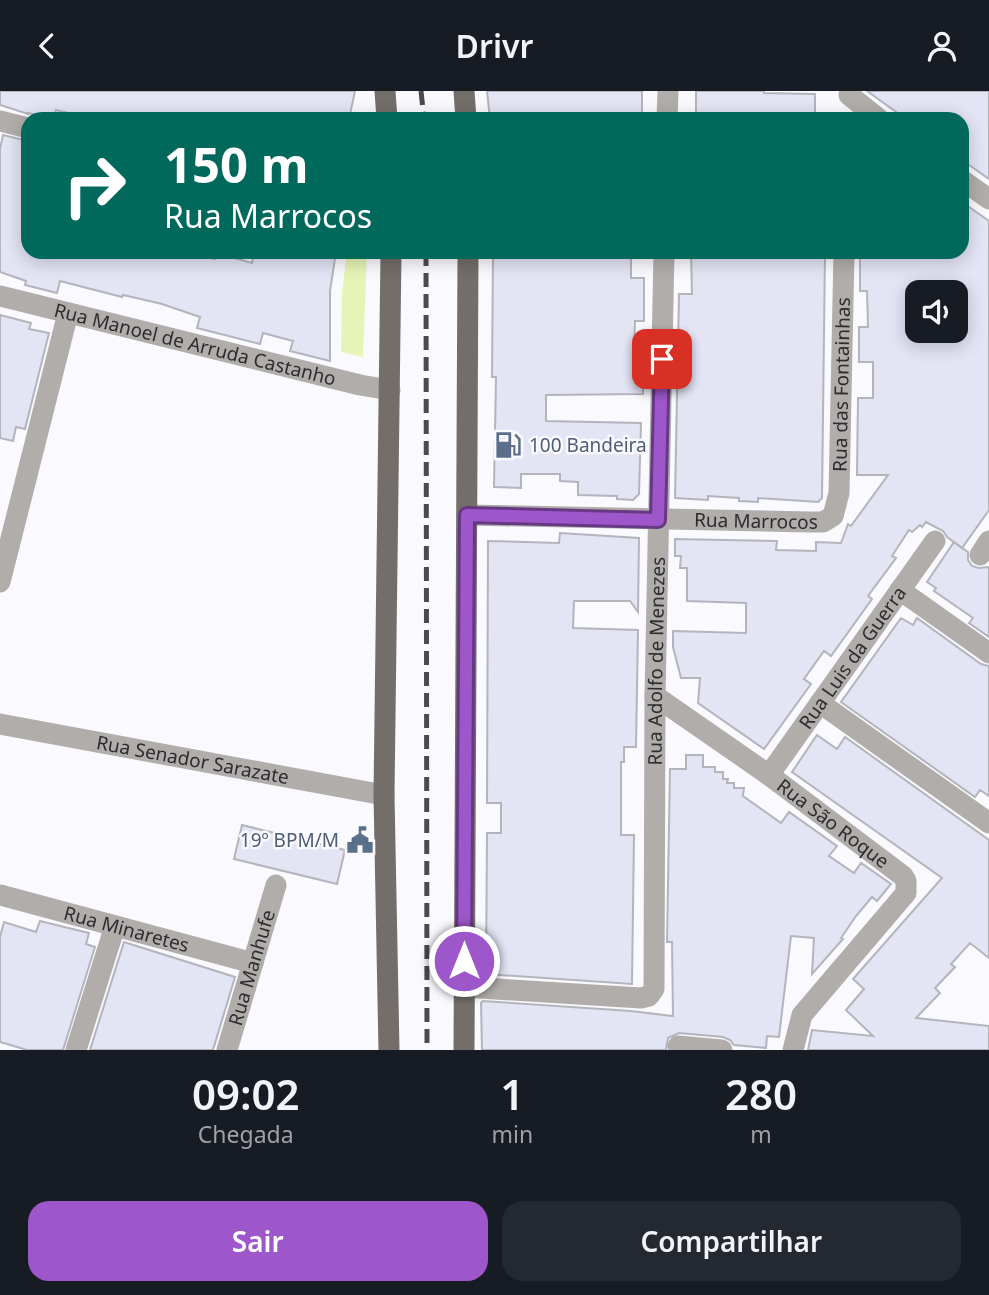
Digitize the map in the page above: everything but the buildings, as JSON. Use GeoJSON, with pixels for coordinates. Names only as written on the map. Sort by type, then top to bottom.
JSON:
{"type":"FeatureCollection","features":[{"type":"Feature","properties":{"kind":"main road"},"geometry":{"type":"LineString","coordinates":[[464,91],[466,112]]}},
{"type":"Feature","properties":{"kind":"main road"},"geometry":{"type":"LineString","coordinates":[[389,1050],[384,795],[391,259]]}},
{"type":"Feature","properties":{"kind":"main road"},"geometry":{"type":"LineString","coordinates":[[464,1050],[468,259]]}},
{"type":"Feature","properties":{"kind":"street"},"geometry":{"type":"LineString","coordinates":[[667,91],[667,112]]}},
{"type":"Feature","properties":{"kind":"street"},"geometry":{"type":"LineString","coordinates":[[848,112],[849,93]]}},
{"type":"Feature","properties":{"kind":"street"},"geometry":{"type":"LineString","coordinates":[[849,93],[870,112]]}},
{"type":"Feature","properties":{"kind":"street"},"geometry":{"type":"LineString","coordinates":[[0,121],[21,126]]}},
{"type":"Feature","properties":{"kind":"street"},"geometry":{"type":"LineString","coordinates":[[969,185],[989,199]]}},
{"type":"Feature","properties":{"kind":"street","name":"Rua Adolfo de Menezes"},"geometry":{"type":"LineString","coordinates":[[464,987],[641,998],[649,996],[654,989],[655,696],[664,259]]}},
{"type":"Feature","properties":{"kind":"street","name":"Rua das Fontainhas"},"geometry":{"type":"LineString","coordinates":[[832,516],[839,493],[844,259]]}},
{"type":"Feature","properties":{"kind":"street","name":"Rua Manoel de Arruda Castanho"},"geometry":{"type":"LineString","coordinates":[[0,296],[360,385],[390,390]]}},
{"type":"Feature","properties":{"kind":"street"},"geometry":{"type":"LineString","coordinates":[[0,582],[68,313]]}},
{"type":"Feature","properties":{"kind":"street","name":"Rua Marrocos"},"geometry":{"type":"LineString","coordinates":[[467,515],[811,523],[832,516]]}},
{"type":"Feature","properties":{"kind":"street","name":"Rua Luis da Guerra"},"geometry":{"type":"LineString","coordinates":[[769,775],[935,541]]}},
{"type":"Feature","properties":{"kind":"street"},"geometry":{"type":"LineString","coordinates":[[900,590],[989,653]]}},
{"type":"Feature","properties":{"kind":"street","name":"Rua São Roque"},"geometry":{"type":"LineString","coordinates":[[655,696],[769,775],[903,876],[906,893],[802,1015],[793,1050]]}},
{"type":"Feature","properties":{"kind":"street"},"geometry":{"type":"LineString","coordinates":[[820,703],[989,823]]}},
{"type":"Feature","properties":{"kind":"street","name":"Rua Senador Sarazate"},"geometry":{"type":"LineString","coordinates":[[0,724],[384,795]]}},
{"type":"Feature","properties":{"kind":"street","name":"Rua Manhufe"},"geometry":{"type":"LineString","coordinates":[[227,1050],[276,885]]}},
{"type":"Feature","properties":{"kind":"street","name":"Rua Minaretes"},"geometry":{"type":"LineString","coordinates":[[0,895],[253,963]]}},
{"type":"Feature","properties":{"kind":"street"},"geometry":{"type":"LineString","coordinates":[[76,1050],[115,926]]}},
{"type":"Feature","properties":{"kind":"street"},"geometry":{"type":"LineString","coordinates":[[678,1047],[722,1050]]}},
{"type":"Feature","properties":{"kind":"green space"},"geometry":{"type":"Polygon","coordinates":[[[346,259],[367,259],[363,357],[341,352],[342,292],[346,259]]]}},
{"type":"Feature","properties":{"kind":"railway"},"geometry":{"type":"LineString","coordinates":[[421,91],[423,112]]}},
{"type":"Feature","properties":{"kind":"railway"},"geometry":{"type":"LineString","coordinates":[[426,259],[427,1050]]}},
{"type":"Feature","properties":{"kind":"place","name":"100 Bandeira"},"geometry":{"type":"Point","coordinates":[508,445]}},
{"type":"Feature","properties":{"kind":"place","name":"19º BPM/M"},"geometry":{"type":"Point","coordinates":[360,840]}},
{"type":"Feature","properties":{"kind":"route"},"geometry":{"type":"LineString","coordinates":[[464,961],[467,515],[658,520],[662,359]]}}]}
